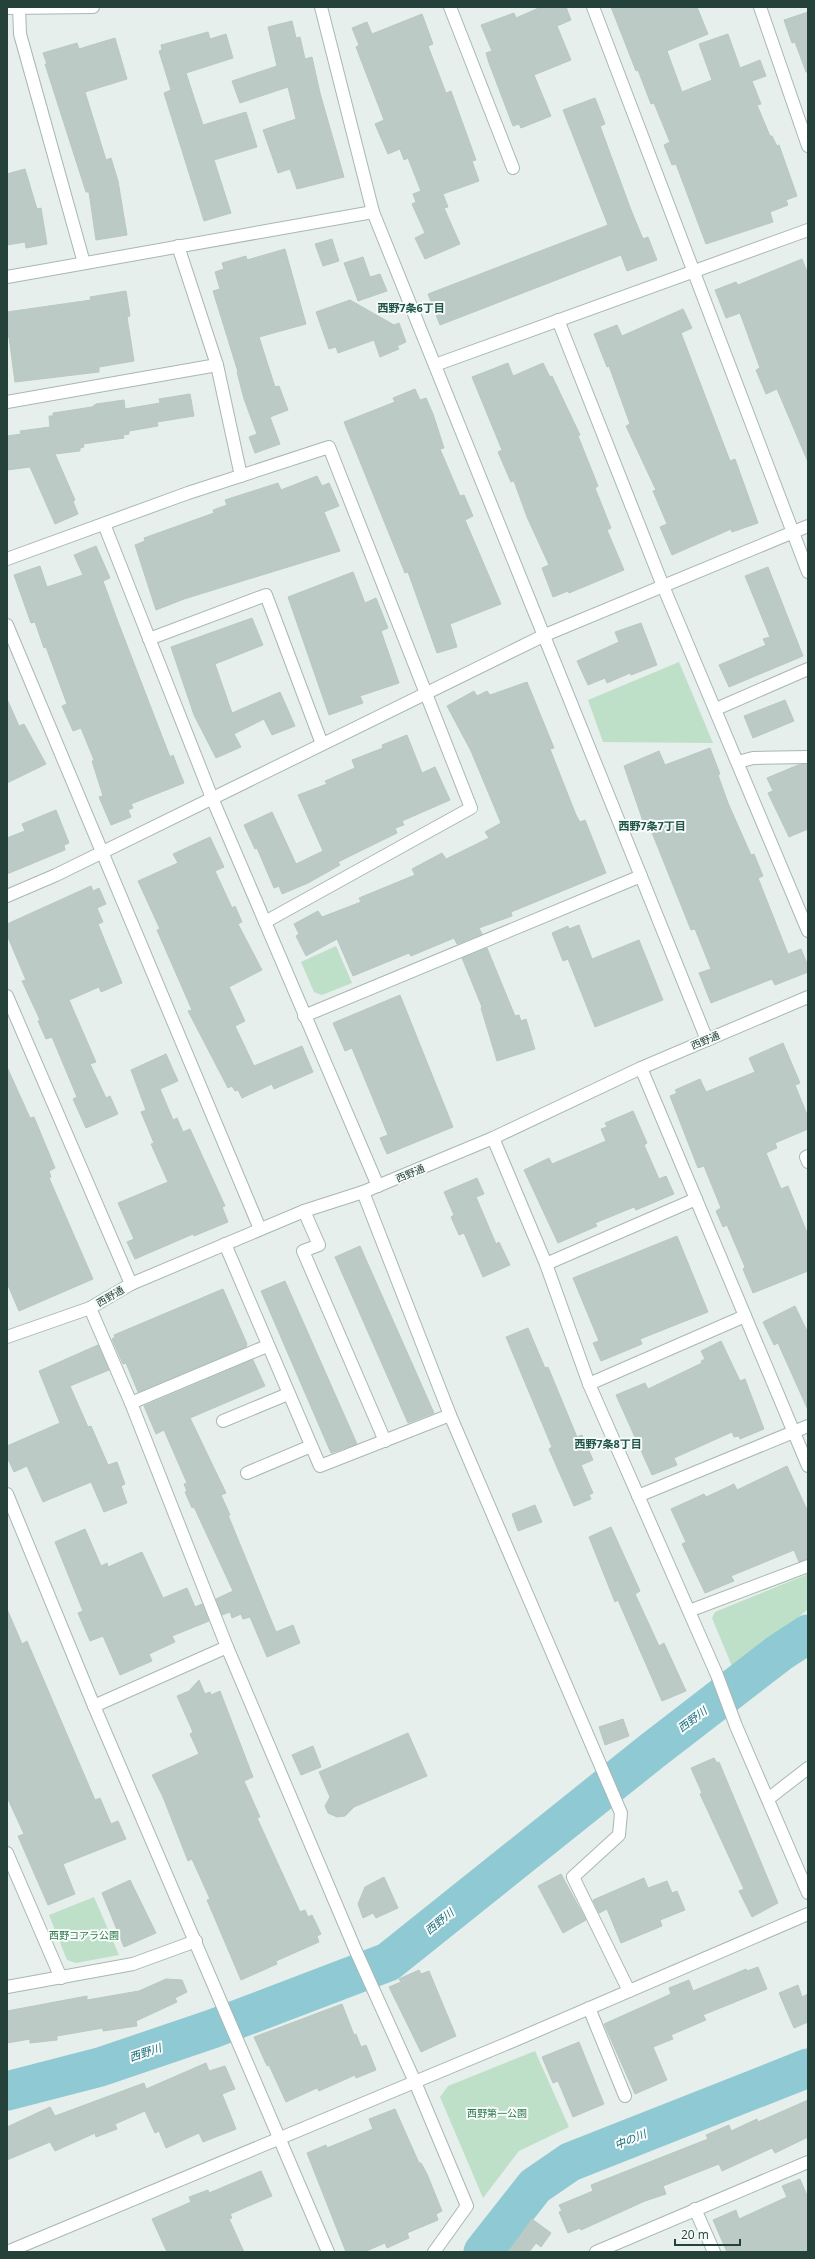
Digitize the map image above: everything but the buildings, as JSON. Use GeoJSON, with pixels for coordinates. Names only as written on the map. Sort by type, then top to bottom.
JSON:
{"type":"FeatureCollection","features":[{"type":"Feature","properties":{"kind":"street"},"geometry":{"type":"LineString","coordinates":[[7,8],[93,7]]}},
{"type":"Feature","properties":{"kind":"street"},"geometry":{"type":"LineString","coordinates":[[321,7],[372,212],[545,635],[707,1040]]}},
{"type":"Feature","properties":{"kind":"street"},"geometry":{"type":"LineString","coordinates":[[450,7],[513,168]]}},
{"type":"Feature","properties":{"kind":"street"},"geometry":{"type":"LineString","coordinates":[[593,7],[808,572]]}},
{"type":"Feature","properties":{"kind":"street"},"geometry":{"type":"LineString","coordinates":[[760,7],[808,146]]}},
{"type":"Feature","properties":{"kind":"street"},"geometry":{"type":"LineString","coordinates":[[19,8],[20,34],[84,264]]}},
{"type":"Feature","properties":{"kind":"street"},"geometry":{"type":"LineString","coordinates":[[7,277],[372,212]]}},
{"type":"Feature","properties":{"kind":"street"},"geometry":{"type":"LineString","coordinates":[[435,365],[808,230]]}},
{"type":"Feature","properties":{"kind":"street"},"geometry":{"type":"LineString","coordinates":[[178,246],[217,365],[241,476]]}},
{"type":"Feature","properties":{"kind":"street"},"geometry":{"type":"LineString","coordinates":[[558,320],[663,586],[716,709],[808,932]]}},
{"type":"Feature","properties":{"kind":"street"},"geometry":{"type":"LineString","coordinates":[[7,402],[217,365]]}},
{"type":"Feature","properties":{"kind":"street"},"geometry":{"type":"LineString","coordinates":[[7,559],[241,476],[329,447],[471,808],[264,922]]}},
{"type":"Feature","properties":{"kind":"street"},"geometry":{"type":"LineString","coordinates":[[104,524],[212,798],[378,1186]]}},
{"type":"Feature","properties":{"kind":"street"},"geometry":{"type":"LineString","coordinates":[[7,896],[103,852],[545,635],[808,526]]}},
{"type":"Feature","properties":{"kind":"street"},"geometry":{"type":"LineString","coordinates":[[149,639],[266,595],[322,744]]}},
{"type":"Feature","properties":{"kind":"street"},"geometry":{"type":"LineString","coordinates":[[7,625],[260,1229]]}},
{"type":"Feature","properties":{"kind":"street"},"geometry":{"type":"LineString","coordinates":[[716,709],[808,669]]}},
{"type":"Feature","properties":{"kind":"street"},"geometry":{"type":"LineString","coordinates":[[738,762],[753,758],[808,757]]}},
{"type":"Feature","properties":{"kind":"street"},"geometry":{"type":"LineString","coordinates":[[304,1016],[641,876]]}},
{"type":"Feature","properties":{"kind":"street"},"geometry":{"type":"LineString","coordinates":[[7,996],[10,1010],[131,1284]]}},
{"type":"Feature","properties":{"kind":"street","name":"西野通"},"geometry":{"type":"LineString","coordinates":[[8,1334],[90,1308],[131,1284],[304,1211],[363,1192],[493,1138],[641,1068],[808,997]]}},
{"type":"Feature","properties":{"kind":"street"},"geometry":{"type":"LineString","coordinates":[[641,1068],[808,1466]]}},
{"type":"Feature","properties":{"kind":"street"},"geometry":{"type":"LineString","coordinates":[[493,1138],[546,1264],[589,1384],[717,1675],[736,1726],[808,1894]]}},
{"type":"Feature","properties":{"kind":"street"},"geometry":{"type":"LineString","coordinates":[[808,1156],[806,1157],[808,1162]]}},
{"type":"Feature","properties":{"kind":"street"},"geometry":{"type":"LineString","coordinates":[[363,1192],[450,1415],[621,1813],[619,1835],[573,1877],[629,1991]]}},
{"type":"Feature","properties":{"kind":"street"},"geometry":{"type":"LineString","coordinates":[[546,1264],[696,1199]]}},
{"type":"Feature","properties":{"kind":"street"},"geometry":{"type":"LineString","coordinates":[[304,1211],[319,1245],[303,1251],[385,1441]]}},
{"type":"Feature","properties":{"kind":"street"},"geometry":{"type":"LineString","coordinates":[[225,1244],[267,1346],[320,1466],[450,1415]]}},
{"type":"Feature","properties":{"kind":"street"},"geometry":{"type":"LineString","coordinates":[[90,1308],[130,1403],[227,1647],[355,1949],[415,2082],[467,2206],[434,2252]]}},
{"type":"Feature","properties":{"kind":"street"},"geometry":{"type":"LineString","coordinates":[[589,1384],[745,1316]]}},
{"type":"Feature","properties":{"kind":"street"},"geometry":{"type":"LineString","coordinates":[[130,1403],[267,1346]]}},
{"type":"Feature","properties":{"kind":"street"},"geometry":{"type":"LineString","coordinates":[[222,1421],[288,1394]]}},
{"type":"Feature","properties":{"kind":"street"},"geometry":{"type":"LineString","coordinates":[[638,1496],[808,1426]]}},
{"type":"Feature","properties":{"kind":"street"},"geometry":{"type":"LineString","coordinates":[[247,1472],[311,1446]]}},
{"type":"Feature","properties":{"kind":"street"},"geometry":{"type":"LineString","coordinates":[[7,1494],[94,1706],[280,2138],[324,2251]]}},
{"type":"Feature","properties":{"kind":"street"},"geometry":{"type":"LineString","coordinates":[[689,1611],[808,1566]]}},
{"type":"Feature","properties":{"kind":"street"},"geometry":{"type":"LineString","coordinates":[[94,1706],[227,1647]]}},
{"type":"Feature","properties":{"kind":"street"},"geometry":{"type":"LineString","coordinates":[[768,1799],[808,1768]]}},
{"type":"Feature","properties":{"kind":"street"},"geometry":{"type":"LineString","coordinates":[[7,1853],[61,1978]]}},
{"type":"Feature","properties":{"kind":"street"},"geometry":{"type":"LineString","coordinates":[[7,2252],[415,2082],[808,1914]]}},
{"type":"Feature","properties":{"kind":"street"},"geometry":{"type":"LineString","coordinates":[[7,1987],[133,1964],[196,1942]]}},
{"type":"Feature","properties":{"kind":"street"},"geometry":{"type":"LineString","coordinates":[[589,2008],[625,2096]]}},
{"type":"Feature","properties":{"kind":"street"},"geometry":{"type":"LineString","coordinates":[[596,2252],[808,2162]]}},
{"type":"Feature","properties":{"kind":"street"},"geometry":{"type":"LineString","coordinates":[[695,2209],[714,2252]]}},
{"type":"Feature","properties":{"kind":"green space"},"geometry":{"type":"Polygon","coordinates":[[[679,662],[713,743],[603,742],[588,700],[679,662]]]}},
{"type":"Feature","properties":{"kind":"green space"},"geometry":{"type":"Polygon","coordinates":[[[336,946],[352,983],[322,995],[314,992],[301,962],[336,946]]]}},
{"type":"Feature","properties":{"kind":"green space"},"geometry":{"type":"Polygon","coordinates":[[[808,1574],[808,1609],[734,1671],[712,1618],[715,1612],[808,1574]]]}},
{"type":"Feature","properties":{"kind":"green space","name":"西野コアラ公園"},"geometry":{"type":"Polygon","coordinates":[[[94,1897],[119,1955],[76,1963],[67,1960],[49,1915],[94,1897]]]}},
{"type":"Feature","properties":{"kind":"green space","name":"西野第一公園"},"geometry":{"type":"Polygon","coordinates":[[[535,2051],[569,2127],[519,2151],[483,2198],[440,2097],[448,2086],[535,2051]]]}},
{"type":"Feature","properties":{"kind":"waterway","name":"西野川"},"geometry":{"type":"LineString","coordinates":[[7,2091],[100,2067],[212,2029],[388,1962],[652,1751],[779,1653],[808,1634]]}},
{"type":"Feature","properties":{"kind":"waterway","name":"中の川"},"geometry":{"type":"LineString","coordinates":[[483,2252],[535,2186],[570,2162],[808,2068]]}},
{"type":"Feature","properties":{"kind":"district","name":"西野7条6丁目"},"geometry":{"type":"Point","coordinates":[411,307]}},
{"type":"Feature","properties":{"kind":"district","name":"西野7条7丁目"},"geometry":{"type":"Point","coordinates":[652,825]}},
{"type":"Feature","properties":{"kind":"district","name":"西野7条8丁目"},"geometry":{"type":"Point","coordinates":[608,1443]}}]}
